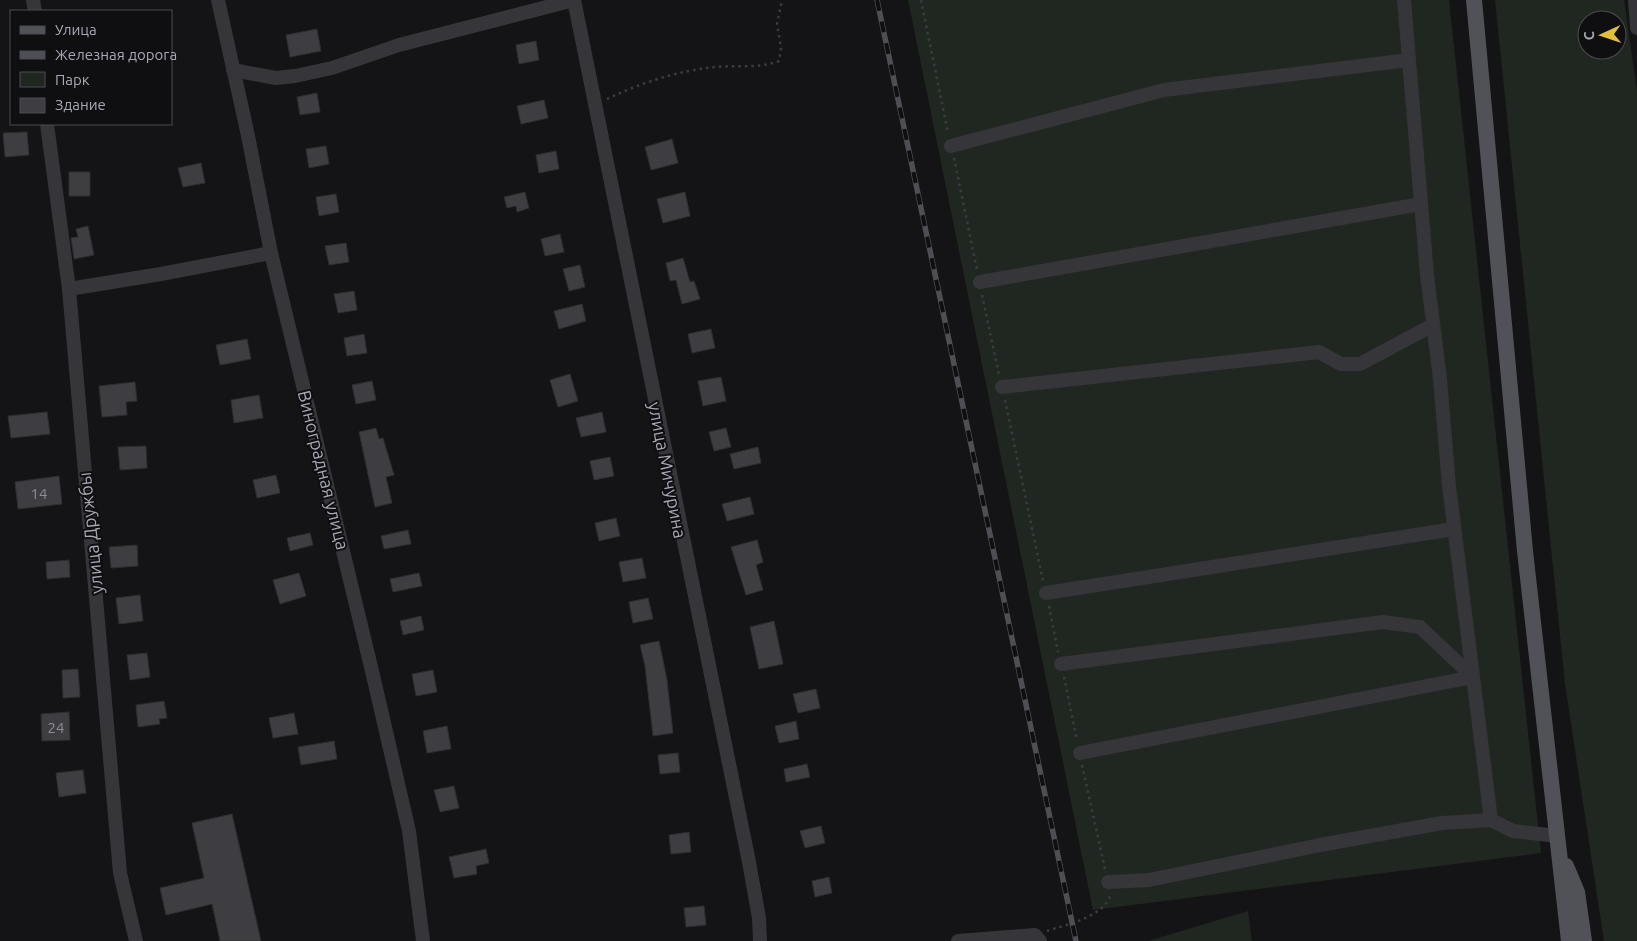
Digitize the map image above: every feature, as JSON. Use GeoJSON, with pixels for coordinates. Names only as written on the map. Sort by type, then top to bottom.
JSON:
{"type":"FeatureCollection","features":[{"type":"Feature","properties":{"kind":"main road"},"geometry":{"type":"LineString","coordinates":[[1474,0],[1525,551],[1569,941]]}},
{"type":"Feature","properties":{"kind":"main road"},"geometry":{"type":"LineString","coordinates":[[1559,844],[1578,892],[1584,941]]}},
{"type":"Feature","properties":{"kind":"street","name":"Виноградная улица"},"geometry":{"type":"LineString","coordinates":[[218,0],[271,253],[330,491],[409,831],[423,941]]}},
{"type":"Feature","properties":{"kind":"street"},"geometry":{"type":"LineString","coordinates":[[233,70],[276,78],[296,76],[332,68],[417,40],[574,0]]}},
{"type":"Feature","properties":{"kind":"street","name":"улица Мичурина"},"geometry":{"type":"LineString","coordinates":[[574,0],[749,862],[759,918],[760,941]]}},
{"type":"Feature","properties":{"kind":"street"},"geometry":{"type":"LineString","coordinates":[[1404,0],[1421,204],[1454,529],[1490,820]]}},
{"type":"Feature","properties":{"kind":"street"},"geometry":{"type":"LineString","coordinates":[[1635,0],[1637,28]]}},
{"type":"Feature","properties":{"kind":"street"},"geometry":{"type":"LineString","coordinates":[[951,146],[1164,90],[1409,60]]}},
{"type":"Feature","properties":{"kind":"street","name":"улица Дружбы"},"geometry":{"type":"LineString","coordinates":[[47,125],[69,289],[120,873],[136,941]]}},
{"type":"Feature","properties":{"kind":"street"},"geometry":{"type":"LineString","coordinates":[[980,282],[1421,204]]}},
{"type":"Feature","properties":{"kind":"street"},"geometry":{"type":"LineString","coordinates":[[69,289],[271,253]]}},
{"type":"Feature","properties":{"kind":"street"},"geometry":{"type":"LineString","coordinates":[[1002,387],[1319,352],[1341,364],[1360,364],[1434,325]]}},
{"type":"Feature","properties":{"kind":"street"},"geometry":{"type":"LineString","coordinates":[[1046,593],[1454,529]]}},
{"type":"Feature","properties":{"kind":"street"},"geometry":{"type":"LineString","coordinates":[[1061,664],[1383,622],[1420,627],[1473,677]]}},
{"type":"Feature","properties":{"kind":"street"},"geometry":{"type":"LineString","coordinates":[[1080,753],[1473,677]]}},
{"type":"Feature","properties":{"kind":"street"},"geometry":{"type":"LineString","coordinates":[[1108,882],[1149,880],[1320,845],[1442,823],[1490,820],[1513,831],[1559,844]]}},
{"type":"Feature","properties":{"kind":"street"},"geometry":{"type":"LineString","coordinates":[[958,941],[1038,938]]}},
{"type":"Feature","properties":{"kind":"path"},"geometry":{"type":"LineString","coordinates":[[594,105],[659,78],[714,67],[767,66],[779,61],[781,48],[777,24],[782,0]]}},
{"type":"Feature","properties":{"kind":"path"},"geometry":{"type":"LineString","coordinates":[[921,0],[1111,894],[1108,902],[1086,918],[1038,938]]}},
{"type":"Feature","properties":{"kind":"green space"},"geometry":{"type":"Polygon","coordinates":[[[908,0],[1449,0],[1541,853],[1093,910],[908,0]]]}},
{"type":"Feature","properties":{"kind":"green space"},"geometry":{"type":"Polygon","coordinates":[[[1495,0],[1624,0],[1625,10],[1577,10],[1577,60],[1627,60],[1627,21],[1637,91],[1637,941],[1604,941],[1565,684],[1495,0]]]}},
{"type":"Feature","properties":{"kind":"green space"},"geometry":{"type":"Polygon","coordinates":[[[1248,911],[1252,941],[1148,941],[1248,911]]]}},
{"type":"Feature","properties":{"kind":"building"},"geometry":{"type":"Polygon","coordinates":[[[317,29],[321,51],[290,57],[286,35],[317,29]]]}},
{"type":"Feature","properties":{"kind":"building"},"geometry":{"type":"Polygon","coordinates":[[[536,41],[539,60],[519,64],[516,45],[536,41]]]}},
{"type":"Feature","properties":{"kind":"building"},"geometry":{"type":"Polygon","coordinates":[[[317,93],[320,112],[300,115],[297,97],[317,93]]]}},
{"type":"Feature","properties":{"kind":"building"},"geometry":{"type":"Polygon","coordinates":[[[544,100],[548,118],[521,124],[517,106],[544,100]]]}},
{"type":"Feature","properties":{"kind":"building"},"geometry":{"type":"Polygon","coordinates":[[[27,132],[29,155],[5,157],[3,133],[27,132]]]}},
{"type":"Feature","properties":{"kind":"building"},"geometry":{"type":"Polygon","coordinates":[[[672,139],[678,163],[651,170],[645,147],[672,139]]]}},
{"type":"Feature","properties":{"kind":"building"},"geometry":{"type":"Polygon","coordinates":[[[326,146],[329,164],[309,168],[306,149],[326,146]]]}},
{"type":"Feature","properties":{"kind":"building"},"geometry":{"type":"Polygon","coordinates":[[[556,151],[559,169],[539,173],[536,155],[556,151]]]}},
{"type":"Feature","properties":{"kind":"building"},"geometry":{"type":"Polygon","coordinates":[[[201,163],[205,183],[183,187],[178,168],[201,163]]]}},
{"type":"Feature","properties":{"kind":"building"},"geometry":{"type":"Polygon","coordinates":[[[69,172],[90,172],[90,196],[69,196],[69,172]]]}},
{"type":"Feature","properties":{"kind":"building"},"geometry":{"type":"Polygon","coordinates":[[[525,192],[529,208],[517,212],[516,206],[507,208],[504,197],[525,192]]]}},
{"type":"Feature","properties":{"kind":"building"},"geometry":{"type":"Polygon","coordinates":[[[685,192],[690,216],[663,223],[657,199],[685,192]]]}},
{"type":"Feature","properties":{"kind":"building"},"geometry":{"type":"Polygon","coordinates":[[[336,194],[339,212],[319,216],[316,197],[336,194]]]}},
{"type":"Feature","properties":{"kind":"building"},"geometry":{"type":"Polygon","coordinates":[[[88,226],[94,255],[74,259],[71,238],[78,237],[76,229],[88,226]]]}},
{"type":"Feature","properties":{"kind":"building"},"geometry":{"type":"Polygon","coordinates":[[[560,234],[564,252],[545,256],[541,239],[560,234]]]}},
{"type":"Feature","properties":{"kind":"building"},"geometry":{"type":"Polygon","coordinates":[[[346,243],[349,262],[329,265],[325,246],[346,243]]]}},
{"type":"Feature","properties":{"kind":"building"},"geometry":{"type":"Polygon","coordinates":[[[683,258],[690,282],[694,281],[700,299],[682,304],[676,280],[670,281],[666,263],[683,258]]]}},
{"type":"Feature","properties":{"kind":"building"},"geometry":{"type":"Polygon","coordinates":[[[580,265],[585,287],[569,291],[563,269],[580,265]]]}},
{"type":"Feature","properties":{"kind":"building"},"geometry":{"type":"Polygon","coordinates":[[[354,291],[357,310],[338,313],[334,294],[354,291]]]}},
{"type":"Feature","properties":{"kind":"building"},"geometry":{"type":"Polygon","coordinates":[[[582,304],[586,321],[559,329],[554,311],[582,304]]]}},
{"type":"Feature","properties":{"kind":"building"},"geometry":{"type":"Polygon","coordinates":[[[711,329],[715,348],[692,353],[688,334],[711,329]]]}},
{"type":"Feature","properties":{"kind":"building"},"geometry":{"type":"Polygon","coordinates":[[[364,334],[367,353],[347,356],[344,338],[364,334]]]}},
{"type":"Feature","properties":{"kind":"building"},"geometry":{"type":"Polygon","coordinates":[[[247,339],[251,359],[220,365],[216,345],[247,339]]]}},
{"type":"Feature","properties":{"kind":"building"},"geometry":{"type":"Polygon","coordinates":[[[570,374],[578,401],[558,407],[550,380],[570,374]]]}},
{"type":"Feature","properties":{"kind":"building"},"geometry":{"type":"Polygon","coordinates":[[[721,377],[726,401],[703,406],[698,381],[721,377]]]}},
{"type":"Feature","properties":{"kind":"building"},"geometry":{"type":"Polygon","coordinates":[[[372,381],[376,400],[356,404],[352,385],[372,381]]]}},
{"type":"Feature","properties":{"kind":"building"},"geometry":{"type":"Polygon","coordinates":[[[135,382],[137,401],[126,402],[127,415],[102,417],[99,386],[135,382]]]}},
{"type":"Feature","properties":{"kind":"building"},"geometry":{"type":"Polygon","coordinates":[[[259,395],[263,418],[234,423],[231,400],[259,395]]]}},
{"type":"Feature","properties":{"kind":"building"},"geometry":{"type":"Polygon","coordinates":[[[47,412],[50,434],[11,438],[8,416],[47,412]]]}},
{"type":"Feature","properties":{"kind":"building"},"geometry":{"type":"Polygon","coordinates":[[[602,412],[606,432],[581,437],[576,418],[602,412]]]}},
{"type":"Feature","properties":{"kind":"building"},"geometry":{"type":"Polygon","coordinates":[[[376,428],[379,439],[383,438],[394,475],[386,477],[392,503],[375,507],[359,432],[376,428]]]}},
{"type":"Feature","properties":{"kind":"building"},"geometry":{"type":"Polygon","coordinates":[[[726,428],[731,447],[714,451],[709,432],[726,428]]]}},
{"type":"Feature","properties":{"kind":"building"},"geometry":{"type":"Polygon","coordinates":[[[146,446],[147,468],[120,470],[118,447],[146,446]]]}},
{"type":"Feature","properties":{"kind":"building"},"geometry":{"type":"Polygon","coordinates":[[[758,447],[761,463],[734,469],[730,454],[758,447]]]}},
{"type":"Feature","properties":{"kind":"building"},"geometry":{"type":"Polygon","coordinates":[[[610,457],[614,476],[594,480],[590,461],[610,457]]]}},
{"type":"Feature","properties":{"kind":"building"},"geometry":{"type":"Polygon","coordinates":[[[276,475],[280,493],[257,498],[253,480],[276,475]]]}},
{"type":"Feature","properties":{"kind":"building"},"geometry":{"type":"Polygon","coordinates":[[[59,476],[62,504],[18,509],[15,482],[59,476]]]}},
{"type":"Feature","properties":{"kind":"building"},"geometry":{"type":"Polygon","coordinates":[[[750,497],[754,514],[727,521],[722,504],[750,497]]]}},
{"type":"Feature","properties":{"kind":"building"},"geometry":{"type":"Polygon","coordinates":[[[616,518],[620,536],[599,541],[595,523],[616,518]]]}},
{"type":"Feature","properties":{"kind":"building"},"geometry":{"type":"Polygon","coordinates":[[[408,530],[411,544],[384,549],[381,536],[408,530]]]}},
{"type":"Feature","properties":{"kind":"building"},"geometry":{"type":"Polygon","coordinates":[[[310,533],[313,545],[290,551],[287,538],[310,533]]]}},
{"type":"Feature","properties":{"kind":"building"},"geometry":{"type":"Polygon","coordinates":[[[757,540],[763,562],[756,565],[763,590],[746,595],[731,547],[757,540]]]}},
{"type":"Feature","properties":{"kind":"building"},"geometry":{"type":"Polygon","coordinates":[[[137,545],[138,566],[111,568],[109,547],[137,545]]]}},
{"type":"Feature","properties":{"kind":"building"},"geometry":{"type":"Polygon","coordinates":[[[642,558],[646,578],[623,582],[619,562],[642,558]]]}},
{"type":"Feature","properties":{"kind":"building"},"geometry":{"type":"Polygon","coordinates":[[[69,560],[70,577],[47,579],[46,562],[69,560]]]}},
{"type":"Feature","properties":{"kind":"building"},"geometry":{"type":"Polygon","coordinates":[[[299,573],[306,596],[280,604],[273,580],[299,573]]]}},
{"type":"Feature","properties":{"kind":"building"},"geometry":{"type":"Polygon","coordinates":[[[419,573],[422,586],[393,592],[390,579],[419,573]]]}},
{"type":"Feature","properties":{"kind":"building"},"geometry":{"type":"Polygon","coordinates":[[[140,595],[143,621],[119,624],[116,598],[140,595]]]}},
{"type":"Feature","properties":{"kind":"building"},"geometry":{"type":"Polygon","coordinates":[[[648,598],[653,619],[633,623],[629,602],[648,598]]]}},
{"type":"Feature","properties":{"kind":"building"},"geometry":{"type":"Polygon","coordinates":[[[421,616],[424,630],[403,635],[400,621],[421,616]]]}},
{"type":"Feature","properties":{"kind":"building"},"geometry":{"type":"Polygon","coordinates":[[[774,621],[783,664],[759,669],[750,627],[774,621]]]}},
{"type":"Feature","properties":{"kind":"building"},"geometry":{"type":"Polygon","coordinates":[[[659,641],[667,680],[673,733],[653,736],[645,666],[640,645],[659,641]]]}},
{"type":"Feature","properties":{"kind":"building"},"geometry":{"type":"Polygon","coordinates":[[[147,653],[150,677],[130,680],[127,655],[147,653]]]}},
{"type":"Feature","properties":{"kind":"building"},"geometry":{"type":"Polygon","coordinates":[[[78,669],[80,697],[63,698],[62,670],[78,669]]]}},
{"type":"Feature","properties":{"kind":"building"},"geometry":{"type":"Polygon","coordinates":[[[433,670],[437,692],[416,696],[412,674],[433,670]]]}},
{"type":"Feature","properties":{"kind":"building"},"geometry":{"type":"Polygon","coordinates":[[[816,689],[820,708],[798,713],[793,694],[816,689]]]}},
{"type":"Feature","properties":{"kind":"building"},"geometry":{"type":"Polygon","coordinates":[[[164,701],[167,718],[159,719],[160,724],[138,727],[136,705],[164,701]]]}},
{"type":"Feature","properties":{"kind":"building"},"geometry":{"type":"Polygon","coordinates":[[[69,712],[70,740],[42,741],[41,714],[69,712]]]}},
{"type":"Feature","properties":{"kind":"building"},"geometry":{"type":"Polygon","coordinates":[[[294,713],[298,734],[273,738],[269,718],[294,713]]]}},
{"type":"Feature","properties":{"kind":"building"},"geometry":{"type":"Polygon","coordinates":[[[796,721],[799,739],[779,743],[775,726],[796,721]]]}},
{"type":"Feature","properties":{"kind":"building"},"geometry":{"type":"Polygon","coordinates":[[[447,726],[451,749],[427,753],[423,731],[447,726]]]}},
{"type":"Feature","properties":{"kind":"building"},"geometry":{"type":"Polygon","coordinates":[[[334,741],[337,759],[301,765],[298,747],[334,741]]]}},
{"type":"Feature","properties":{"kind":"building"},"geometry":{"type":"Polygon","coordinates":[[[678,753],[680,772],[660,774],[658,755],[678,753]]]}},
{"type":"Feature","properties":{"kind":"building"},"geometry":{"type":"Polygon","coordinates":[[[807,764],[810,777],[786,782],[784,769],[807,764]]]}},
{"type":"Feature","properties":{"kind":"building"},"geometry":{"type":"Polygon","coordinates":[[[83,770],[86,793],[59,797],[56,773],[83,770]]]}},
{"type":"Feature","properties":{"kind":"building"},"geometry":{"type":"Polygon","coordinates":[[[454,786],[459,808],[440,812],[434,790],[454,786]]]}},
{"type":"Feature","properties":{"kind":"building"},"geometry":{"type":"Polygon","coordinates":[[[232,814],[261,941],[220,941],[212,904],[166,915],[160,888],[204,878],[192,823],[232,814]]]}},
{"type":"Feature","properties":{"kind":"building"},"geometry":{"type":"Polygon","coordinates":[[[821,826],[825,843],[805,848],[800,831],[821,826]]]}},
{"type":"Feature","properties":{"kind":"building"},"geometry":{"type":"Polygon","coordinates":[[[689,832],[691,852],[671,854],[669,835],[689,832]]]}},
{"type":"Feature","properties":{"kind":"building"},"geometry":{"type":"Polygon","coordinates":[[[486,849],[489,863],[476,866],[477,874],[454,878],[449,857],[486,849]]]}},
{"type":"Feature","properties":{"kind":"building"},"geometry":{"type":"Polygon","coordinates":[[[829,877],[832,893],[815,897],[812,881],[829,877]]]}},
{"type":"Feature","properties":{"kind":"building"},"geometry":{"type":"Polygon","coordinates":[[[704,906],[706,925],[686,927],[684,908],[704,906]]]}},
{"type":"Feature","properties":{"kind":"railway"},"geometry":{"type":"LineString","coordinates":[[877,0],[1076,941]]}}]}
